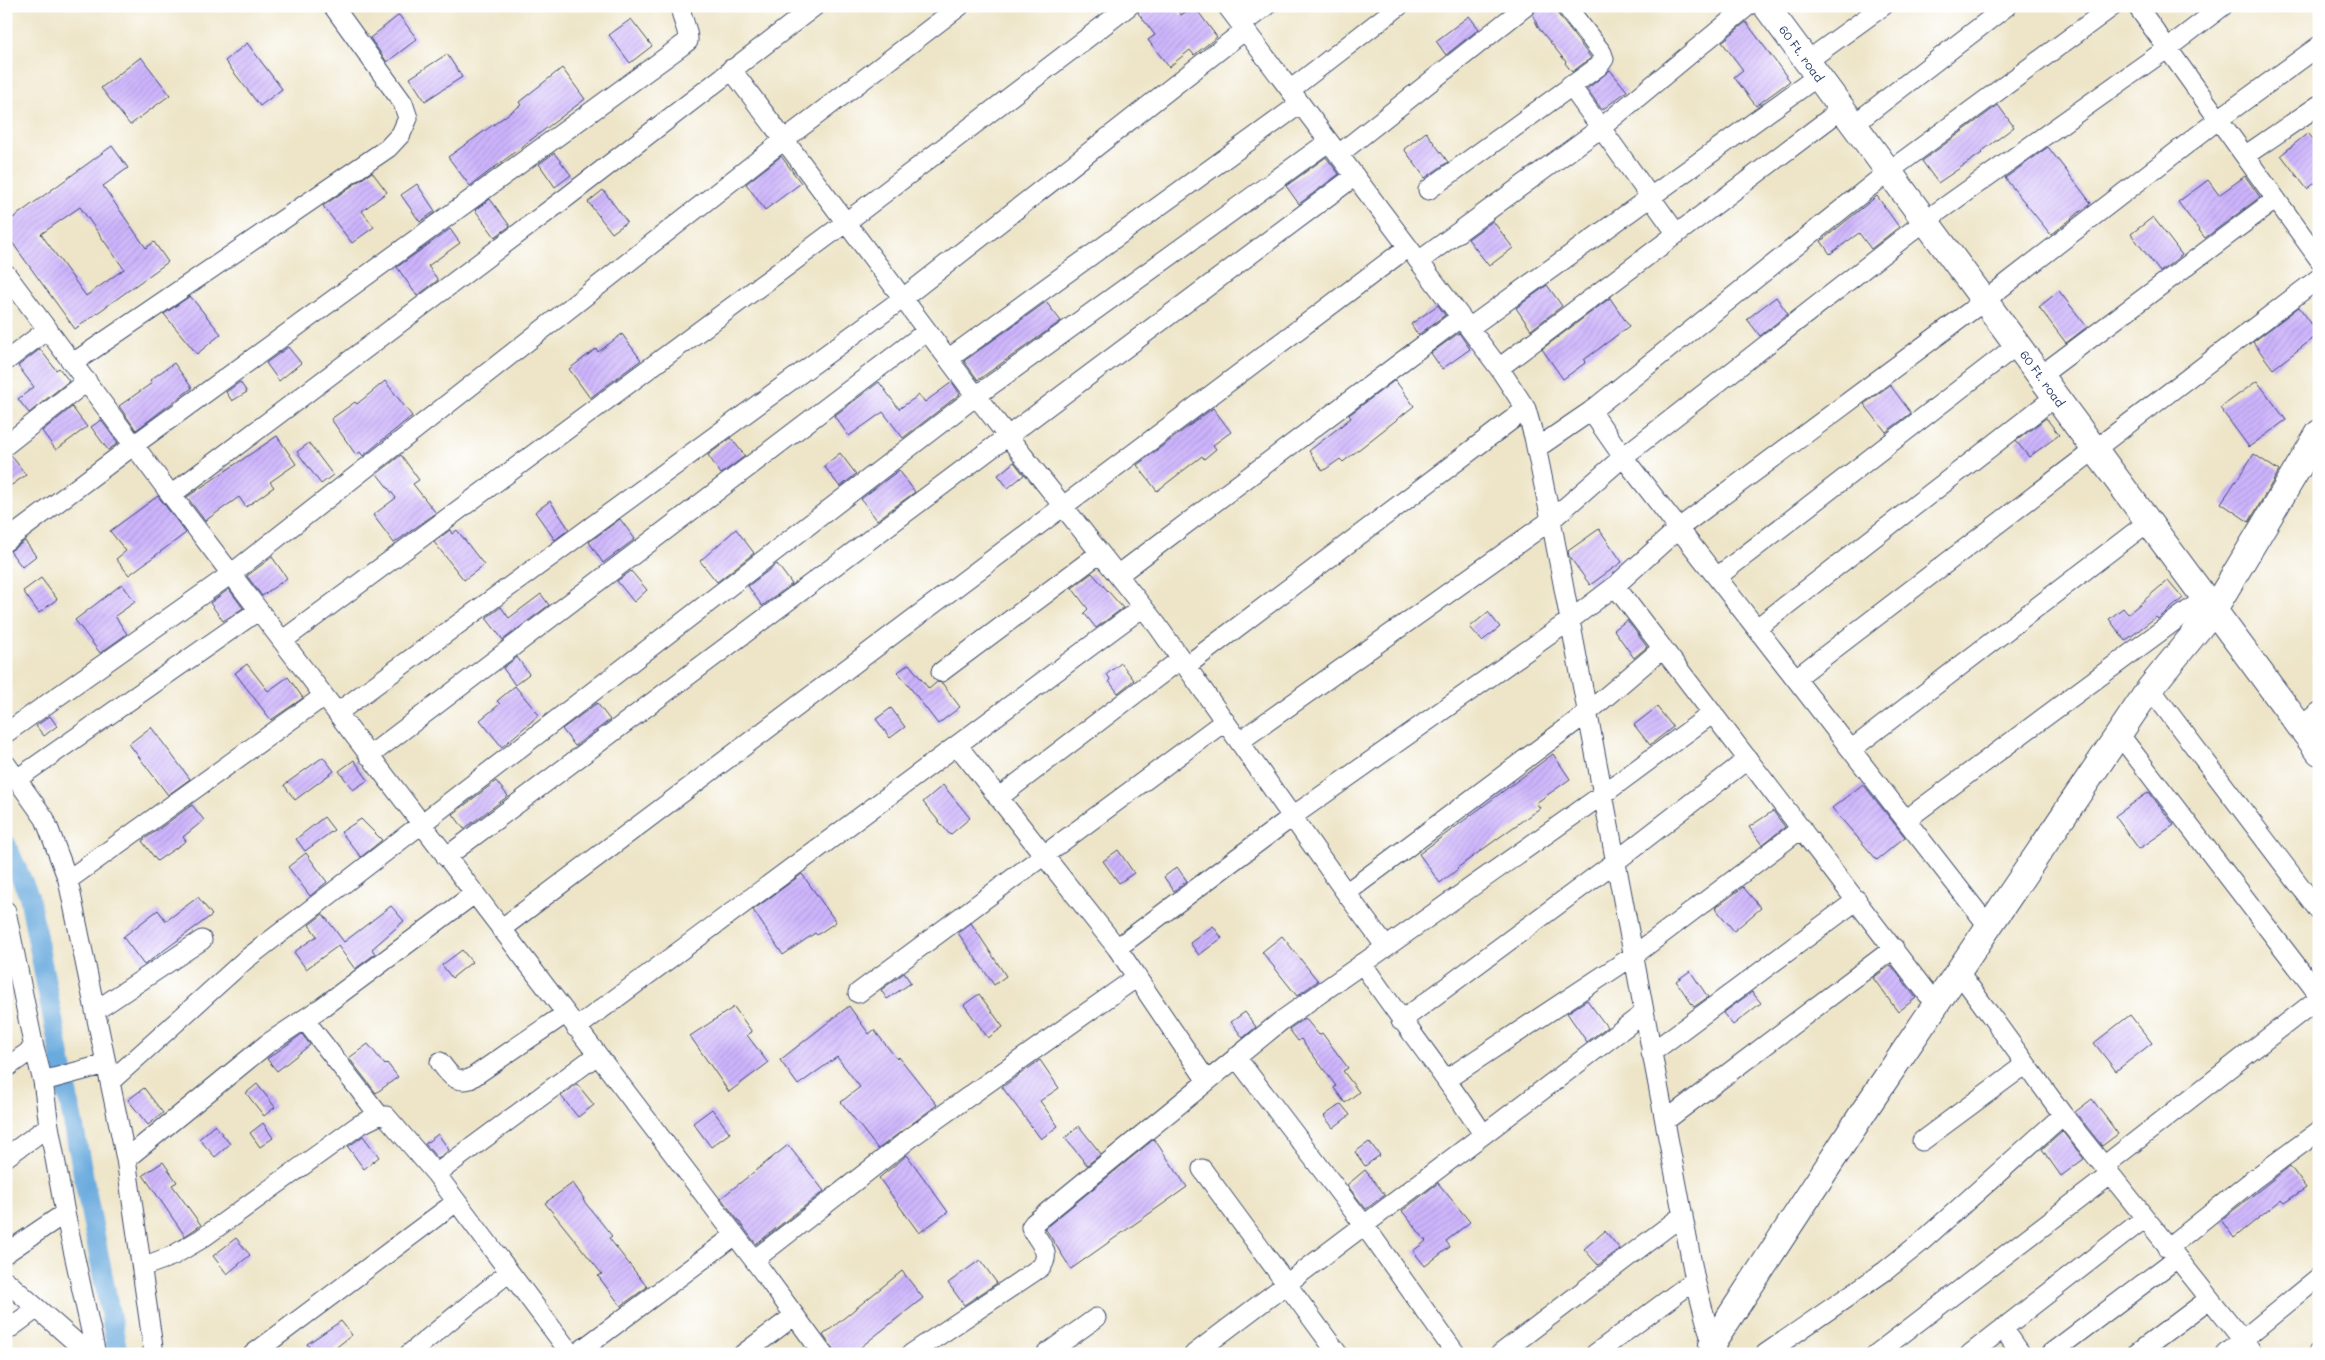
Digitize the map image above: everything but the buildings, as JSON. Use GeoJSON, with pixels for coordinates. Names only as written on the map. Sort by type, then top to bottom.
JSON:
{"type":"FeatureCollection","features":[{"type":"Feature","properties":{"kind":"street"},"geometry":{"type":"LineString","coordinates":[[73,363],[388,148],[401,134],[408,118],[403,103],[333,6]]}},
{"type":"Feature","properties":{"kind":"street"},"geometry":{"type":"LineString","coordinates":[[6,541],[134,445],[680,48],[688,41],[689,31],[680,16],[681,6]]}},
{"type":"Feature","properties":{"kind":"street"},"geometry":{"type":"LineString","coordinates":[[171,495],[567,197],[815,6]]}},
{"type":"Feature","properties":{"kind":"street"},"geometry":{"type":"LineString","coordinates":[[6,733],[231,574],[784,140],[960,6]]}},
{"type":"Feature","properties":{"kind":"street"},"geometry":{"type":"LineString","coordinates":[[282,641],[845,223],[1129,6]]}},
{"type":"Feature","properties":{"kind":"street"},"geometry":{"type":"LineString","coordinates":[[1227,6],[1465,322],[1526,409],[1537,448],[1551,520],[1682,1215],[1695,1280],[1713,1349]]}},
{"type":"Feature","properties":{"kind":"street"},"geometry":{"type":"LineString","coordinates":[[337,713],[902,299],[1243,28],[1266,6]]}},
{"type":"Feature","properties":{"kind":"street"},"geometry":{"type":"LineString","coordinates":[[948,359],[1295,97],[1400,6]]}},
{"type":"Feature","properties":{"kind":"street"},"geometry":{"type":"LineString","coordinates":[[51,1079],[85,1070],[108,1073],[245,960],[976,396],[1333,148],[1526,6]]}},
{"type":"Feature","properties":{"kind":"street"},"geometry":{"type":"LineString","coordinates":[[1428,190],[1570,85],[1599,66],[1604,59],[1602,53],[1566,6]]}},
{"type":"Feature","properties":{"kind":"street"},"geometry":{"type":"LineString","coordinates":[[501,929],[1062,505],[1414,254],[1602,127],[1748,6]]}},
{"type":"Feature","properties":{"kind":"street","name":"60 Ft. road"},"geometry":{"type":"LineString","coordinates":[[1766,6],[2209,605],[2309,719],[2319,752]]}},
{"type":"Feature","properties":{"kind":"street"},"geometry":{"type":"LineString","coordinates":[[1118,575],[1465,322],[1649,198],[1812,69],[1883,6]]}},
{"type":"Feature","properties":{"kind":"street"},"geometry":{"type":"LineString","coordinates":[[1499,368],[1677,234],[2007,6]]}},
{"type":"Feature","properties":{"kind":"street"},"geometry":{"type":"LineString","coordinates":[[1537,448],[1591,411],[1888,172],[2113,6]]}},
{"type":"Feature","properties":{"kind":"street"},"geometry":{"type":"LineString","coordinates":[[2137,6],[2276,199],[2312,237],[2319,259]]}},
{"type":"Feature","properties":{"kind":"street"},"geometry":{"type":"LineString","coordinates":[[1240,742],[1551,520],[1623,457],[1925,221],[2168,48],[2223,6]]}},
{"type":"Feature","properties":{"kind":"street"},"geometry":{"type":"LineString","coordinates":[[1117,948],[1293,816],[1569,621],[1615,586],[1678,528],[1984,301],[2219,119],[2319,46]]}},
{"type":"Feature","properties":{"kind":"street"},"geometry":{"type":"LineString","coordinates":[[731,69],[976,396],[1143,607],[1293,816],[1346,894],[1386,947]]}},
{"type":"Feature","properties":{"kind":"street"},"geometry":{"type":"LineString","coordinates":[[1570,85],[1602,127],[1649,198],[1677,234]]}},
{"type":"Feature","properties":{"kind":"street"},"geometry":{"type":"LineString","coordinates":[[2246,155],[2319,105]]}},
{"type":"Feature","properties":{"kind":"street"},"geometry":{"type":"LineString","coordinates":[[446,857],[1355,176]]}},
{"type":"Feature","properties":{"kind":"street"},"geometry":{"type":"LineString","coordinates":[[2040,376],[2276,199]]}},
{"type":"Feature","properties":{"kind":"street"},"geometry":{"type":"LineString","coordinates":[[6,274],[171,495],[564,1014],[754,1260],[823,1354]]}},
{"type":"Feature","properties":{"kind":"street"},"geometry":{"type":"LineString","coordinates":[[1796,678],[2319,278]]}},
{"type":"Feature","properties":{"kind":"street"},"geometry":{"type":"LineString","coordinates":[[6,361],[48,329]]}},
{"type":"Feature","properties":{"kind":"street"},"geometry":{"type":"LineString","coordinates":[[369,756],[927,331]]}},
{"type":"Feature","properties":{"kind":"street"},"geometry":{"type":"LineString","coordinates":[[1717,577],[2017,345]]}},
{"type":"Feature","properties":{"kind":"street"},"geometry":{"type":"LineString","coordinates":[[6,445],[87,381]]}},
{"type":"Feature","properties":{"kind":"street"},"geometry":{"type":"LineString","coordinates":[[1757,628],[2055,397]]}},
{"type":"Feature","properties":{"kind":"street"},"geometry":{"type":"LineString","coordinates":[[998,798],[1184,663],[1526,409]]}},
{"type":"Feature","properties":{"kind":"street"},"geometry":{"type":"LineString","coordinates":[[1591,411],[1623,457],[1907,819],[1989,927]]}},
{"type":"Feature","properties":{"kind":"street"},"geometry":{"type":"LineString","coordinates":[[1713,1349],[1936,1005],[2150,688],[2209,605],[2319,433]]}},
{"type":"Feature","properties":{"kind":"street"},"geometry":{"type":"LineString","coordinates":[[1852,749],[2148,522]]}},
{"type":"Feature","properties":{"kind":"street"},"geometry":{"type":"LineString","coordinates":[[941,672],[1100,553]]}},
{"type":"Feature","properties":{"kind":"street"},"geometry":{"type":"LineString","coordinates":[[1615,586],[1936,1005]]}},
{"type":"Feature","properties":{"kind":"street"},"geometry":{"type":"LineString","coordinates":[[1907,819],[2209,605]]}},
{"type":"Feature","properties":{"kind":"street"},"geometry":{"type":"LineString","coordinates":[[576,1028],[1143,607]]}},
{"type":"Feature","properties":{"kind":"street"},"geometry":{"type":"LineString","coordinates":[[154,1354],[126,1159],[68,880],[45,819],[12,772],[259,610]]}},
{"type":"Feature","properties":{"kind":"street"},"geometry":{"type":"LineString","coordinates":[[1346,894],[1587,713],[1663,648]]}},
{"type":"Feature","properties":{"kind":"street"},"geometry":{"type":"LineString","coordinates":[[2150,688],[2319,911]]}},
{"type":"Feature","properties":{"kind":"street"},"geometry":{"type":"LineString","coordinates":[[68,880],[324,696]]}},
{"type":"Feature","properties":{"kind":"street"},"geometry":{"type":"LineString","coordinates":[[911,1354],[1041,1267],[1046,1261],[1046,1252],[1031,1227],[1034,1223],[1281,1021],[1602,794],[1713,713]]}},
{"type":"Feature","properties":{"kind":"street"},"geometry":{"type":"LineString","coordinates":[[858,993],[1225,720]]}},
{"type":"Feature","properties":{"kind":"street"},"geometry":{"type":"LineString","coordinates":[[1876,1354],[2107,1170],[2319,997],[2119,734]]}},
{"type":"Feature","properties":{"kind":"street"},"geometry":{"type":"LineString","coordinates":[[957,745],[1042,856],[1117,948],[1207,1081]]}},
{"type":"Feature","properties":{"kind":"street"},"geometry":{"type":"LineString","coordinates":[[1401,1021],[1615,862],[1748,759]]}},
{"type":"Feature","properties":{"kind":"street"},"geometry":{"type":"LineString","coordinates":[[1447,1080],[1633,956],[1802,828]]}},
{"type":"Feature","properties":{"kind":"street"},"geometry":{"type":"LineString","coordinates":[[126,1159],[267,1044],[474,894]]}},
{"type":"Feature","properties":{"kind":"street"},"geometry":{"type":"LineString","coordinates":[[1651,1053],[1857,900]]}},
{"type":"Feature","properties":{"kind":"street"},"geometry":{"type":"LineString","coordinates":[[6,911],[12,972],[34,1048],[51,1079],[49,1126],[65,1213],[96,1354]]}},
{"type":"Feature","properties":{"kind":"street"},"geometry":{"type":"LineString","coordinates":[[95,1011],[202,940]]}},
{"type":"Feature","properties":{"kind":"street"},"geometry":{"type":"LineString","coordinates":[[1664,1121],[1894,948]]}},
{"type":"Feature","properties":{"kind":"street"},"geometry":{"type":"LineString","coordinates":[[1362,963],[1401,1021],[1447,1080],[1483,1134]]}},
{"type":"Feature","properties":{"kind":"street"},"geometry":{"type":"LineString","coordinates":[[1959,972],[2063,1115],[2248,1347]]}},
{"type":"Feature","properties":{"kind":"street"},"geometry":{"type":"LineString","coordinates":[[754,1260],[912,1136],[1137,978]]}},
{"type":"Feature","properties":{"kind":"street"},"geometry":{"type":"LineString","coordinates":[[1194,1354],[1644,1013]]}},
{"type":"Feature","properties":{"kind":"street"},"geometry":{"type":"LineString","coordinates":[[440,1062],[452,1078],[457,1080],[470,1079],[564,1014]]}},
{"type":"Feature","properties":{"kind":"street"},"geometry":{"type":"LineString","coordinates":[[304,1019],[379,1115]]}},
{"type":"Feature","properties":{"kind":"street"},"geometry":{"type":"LineString","coordinates":[[6,1068],[34,1048]]}},
{"type":"Feature","properties":{"kind":"street"},"geometry":{"type":"LineString","coordinates":[[436,1174],[597,1055]]}},
{"type":"Feature","properties":{"kind":"street"},"geometry":{"type":"LineString","coordinates":[[1236,1057],[1364,1225],[1456,1354]]}},
{"type":"Feature","properties":{"kind":"street"},"geometry":{"type":"LineString","coordinates":[[1922,1140],[2026,1064]]}},
{"type":"Feature","properties":{"kind":"street"},"geometry":{"type":"LineString","coordinates":[[142,1267],[186,1248],[359,1125],[379,1115],[386,1116],[436,1174],[571,1354]]}},
{"type":"Feature","properties":{"kind":"street"},"geometry":{"type":"LineString","coordinates":[[1765,1354],[1885,1271],[1920,1243],[2063,1115]]}},
{"type":"Feature","properties":{"kind":"street"},"geometry":{"type":"LineString","coordinates":[[6,1157],[49,1126]]}},
{"type":"Feature","properties":{"kind":"street"},"geometry":{"type":"LineString","coordinates":[[2050,1354],[2173,1253],[2254,1179],[2319,1131]]}},
{"type":"Feature","properties":{"kind":"street"},"geometry":{"type":"LineString","coordinates":[[1202,1169],[1338,1354]]}},
{"type":"Feature","properties":{"kind":"street"},"geometry":{"type":"LineString","coordinates":[[253,1354],[456,1202]]}},
{"type":"Feature","properties":{"kind":"street"},"geometry":{"type":"LineString","coordinates":[[6,1253],[65,1213]]}},
{"type":"Feature","properties":{"kind":"street"},"geometry":{"type":"LineString","coordinates":[[1500,1354],[1682,1215]]}},
{"type":"Feature","properties":{"kind":"street"},"geometry":{"type":"LineString","coordinates":[[1970,1354],[2145,1218]]}},
{"type":"Feature","properties":{"kind":"street"},"geometry":{"type":"LineString","coordinates":[[576,1354],[734,1236]]}},
{"type":"Feature","properties":{"kind":"street"},"geometry":{"type":"LineString","coordinates":[[410,1354],[509,1272]]}},
{"type":"Feature","properties":{"kind":"street"},"geometry":{"type":"LineString","coordinates":[[2225,1354],[2248,1347],[2319,1277]]}},
{"type":"Feature","properties":{"kind":"street"},"geometry":{"type":"LineString","coordinates":[[1595,1354],[1695,1280]]}},
{"type":"Feature","properties":{"kind":"street"},"geometry":{"type":"LineString","coordinates":[[6,1281],[89,1354]]}},
{"type":"Feature","properties":{"kind":"street"},"geometry":{"type":"LineString","coordinates":[[2136,1354],[2209,1299]]}},
{"type":"Feature","properties":{"kind":"street"},"geometry":{"type":"LineString","coordinates":[[6,1331],[36,1308]]}},
{"type":"Feature","properties":{"kind":"street"},"geometry":{"type":"LineString","coordinates":[[743,1354],[794,1316]]}},
{"type":"Feature","properties":{"kind":"street"},"geometry":{"type":"LineString","coordinates":[[1046,1354],[1096,1318]]}},
{"type":"Feature","properties":{"kind":"street"},"geometry":{"type":"LineString","coordinates":[[2003,1328],[2021,1354]]}},
{"type":"Feature","properties":{"kind":"waterway"},"geometry":{"type":"LineString","coordinates":[[6,844],[29,896],[118,1354]]}}]}
